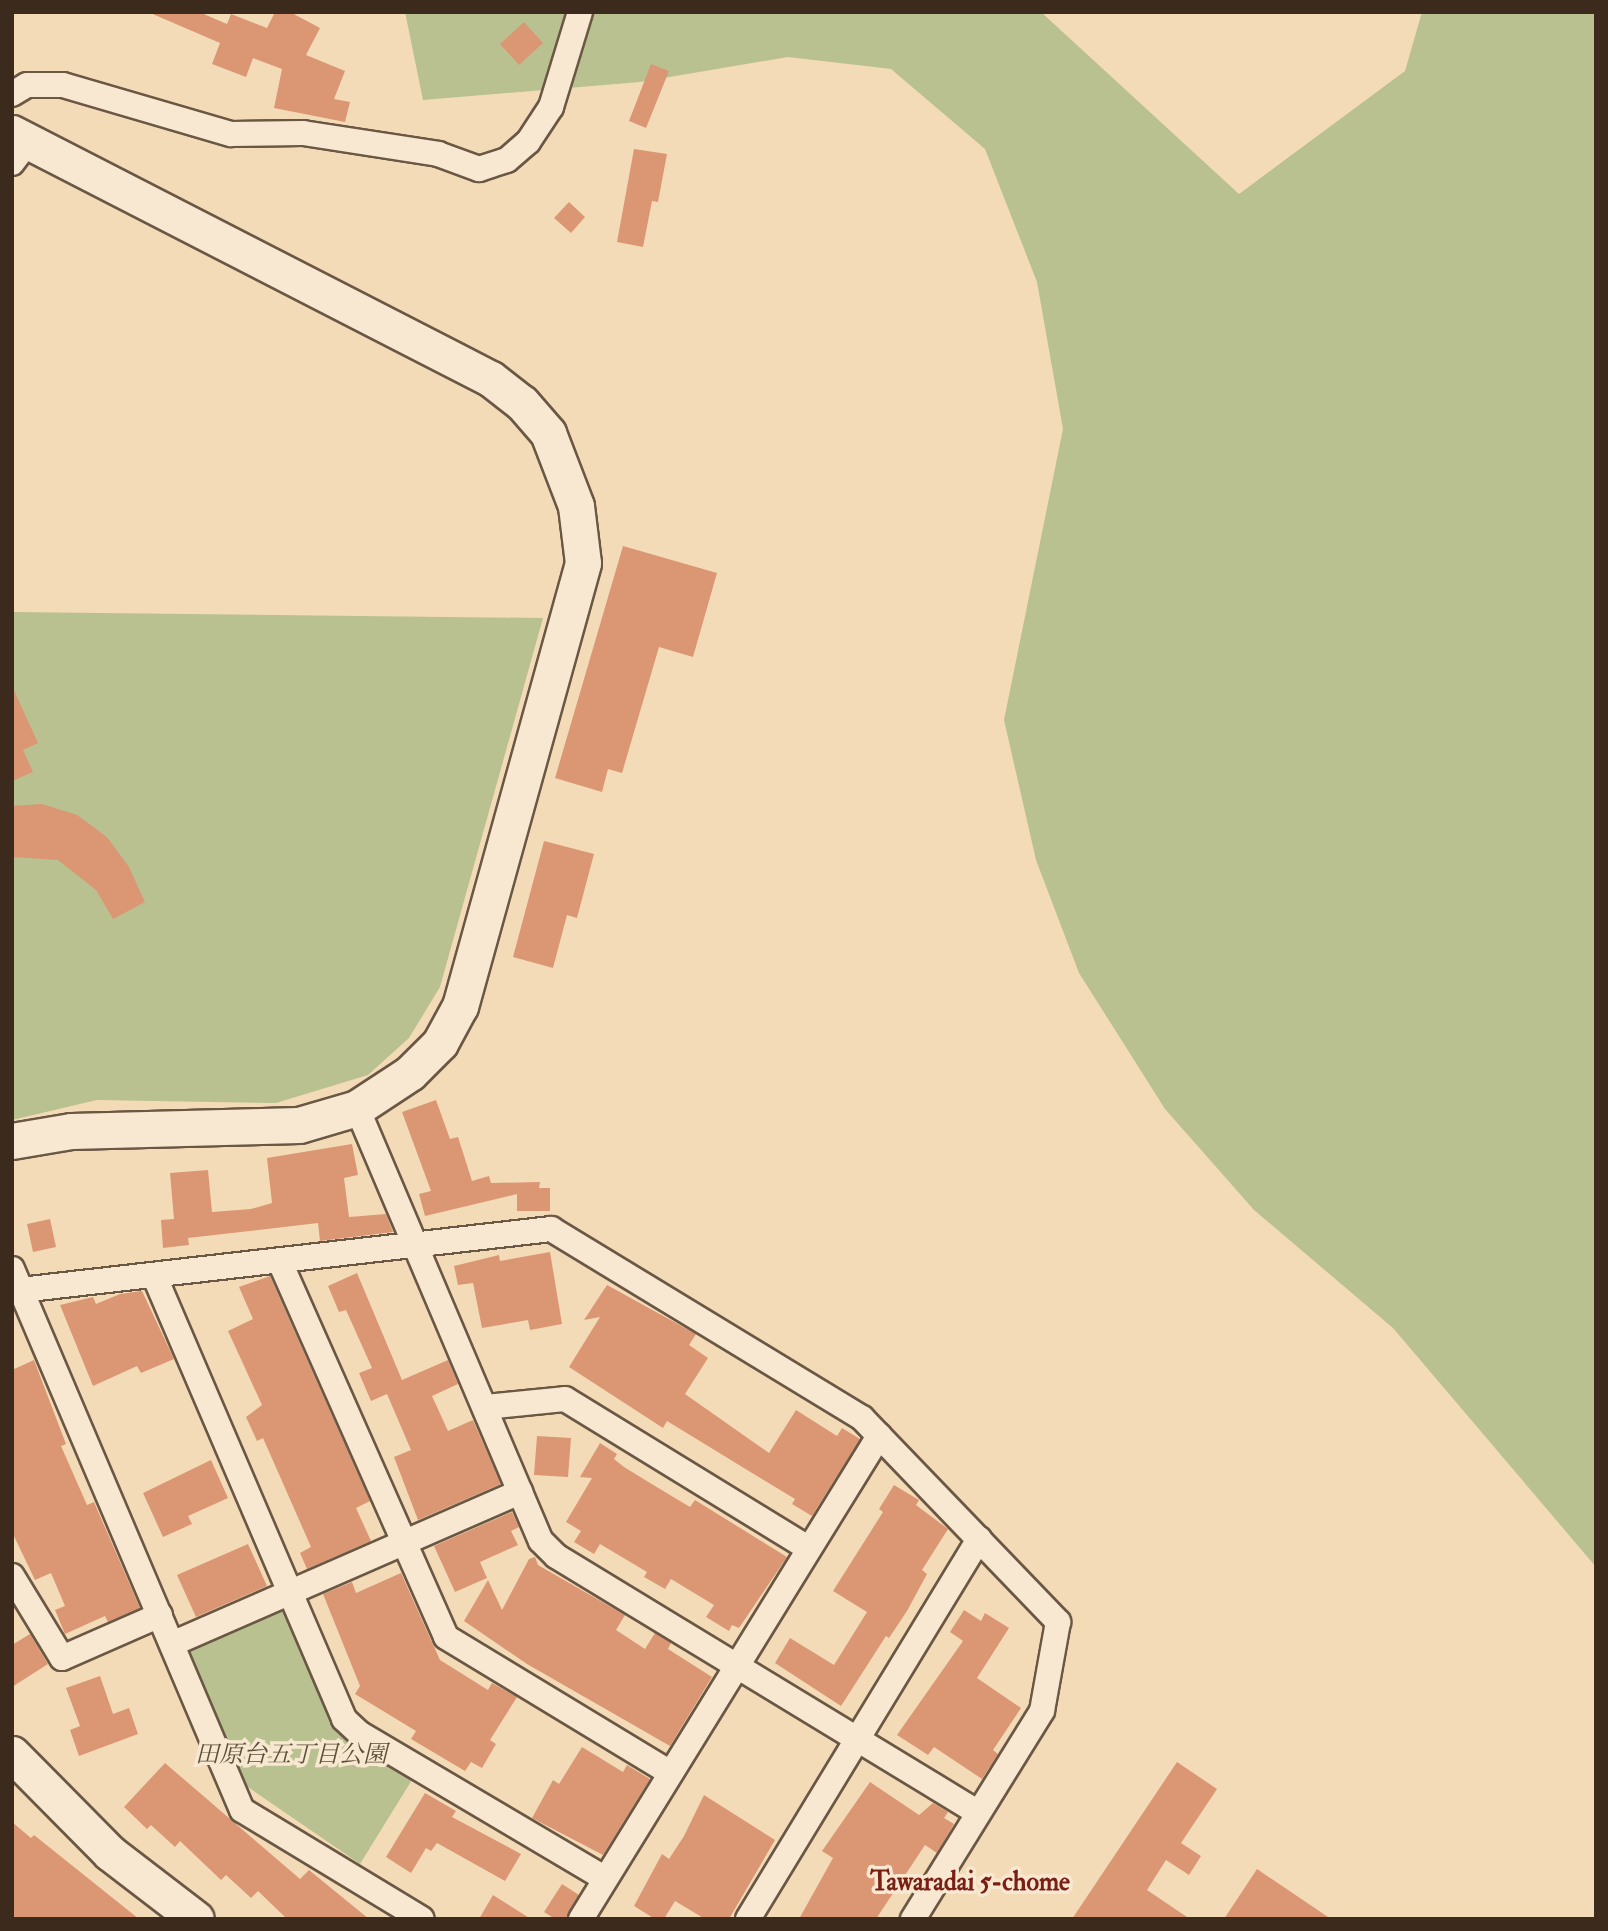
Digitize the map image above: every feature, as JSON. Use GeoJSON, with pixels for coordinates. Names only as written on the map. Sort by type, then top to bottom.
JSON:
{"type":"FeatureCollection","features":[{"type":"Feature","properties":{"kind":"street"},"geometry":{"type":"LineString","coordinates":[[12,94],[27,85],[63,85],[231,134],[303,133],[438,154],[478,169],[507,160],[536,130],[551,107],[580,12]]}},
{"type":"Feature","properties":{"kind":"street"},"geometry":{"type":"LineString","coordinates":[[12,1141],[71,1132],[299,1125],[358,1108],[418,1065],[440,1043],[460,1006],[583,563],[576,506],[565,468],[548,433],[522,403],[491,379],[18,146]]}},
{"type":"Feature","properties":{"kind":"street"},"geometry":{"type":"LineString","coordinates":[[358,1108],[541,1541],[556,1556],[977,1812]]}},
{"type":"Feature","properties":{"kind":"street"},"geometry":{"type":"LineString","coordinates":[[422,1919],[242,1810],[15,1283],[154,1275],[551,1229],[862,1418],[1058,1622],[1041,1711],[913,1919]]}},
{"type":"Feature","properties":{"kind":"street"},"geometry":{"type":"LineString","coordinates":[[280,1262],[408,1543],[446,1637],[669,1772]]}},
{"type":"Feature","properties":{"kind":"street"},"geometry":{"type":"LineString","coordinates":[[154,1275],[334,1699],[359,1733],[604,1878]]}},
{"type":"Feature","properties":{"kind":"street"},"geometry":{"type":"LineString","coordinates":[[485,1407],[565,1399],[808,1548]]}},
{"type":"Feature","properties":{"kind":"street"},"geometry":{"type":"LineString","coordinates":[[581,1919],[735,1664],[879,1436]]}},
{"type":"Feature","properties":{"kind":"street"},"geometry":{"type":"LineString","coordinates":[[172,1644],[520,1492]]}},
{"type":"Feature","properties":{"kind":"street"},"geometry":{"type":"LineString","coordinates":[[748,1919],[856,1737],[979,1539]]}},
{"type":"Feature","properties":{"kind":"street"},"geometry":{"type":"LineString","coordinates":[[12,1576],[62,1658],[160,1615]]}},
{"type":"Feature","properties":{"kind":"street"},"geometry":{"type":"LineString","coordinates":[[12,1754],[110,1853],[196,1919]]}},
{"type":"Feature","properties":{"kind":"green space"},"geometry":{"type":"Polygon","coordinates":[[[405,12],[1041,12],[1239,194],[1405,71],[1422,12],[1596,12],[1596,1567],[1393,1328],[1254,1210],[1165,1109],[1079,973],[1036,860],[1004,720],[1063,429],[1037,282],[985,149],[891,69],[788,57],[640,82],[423,100],[405,12]]]}},
{"type":"Feature","properties":{"kind":"green space"},"geometry":{"type":"Polygon","coordinates":[[[12,612],[543,618],[440,987],[409,1038],[368,1075],[276,1103],[97,1100],[12,1120],[12,612]]]}},
{"type":"Feature","properties":{"kind":"green space","name":"田原台五丁目公園"},"geometry":{"type":"Polygon","coordinates":[[[286,1608],[323,1694],[415,1775],[360,1864],[245,1785],[189,1655],[194,1642],[286,1608]]]}},
{"type":"Feature","properties":{"kind":"building"},"geometry":{"type":"Polygon","coordinates":[[[148,12],[199,12],[227,24],[231,14],[267,28],[275,12],[290,12],[320,28],[306,55],[345,71],[334,99],[350,102],[345,122],[274,108],[282,69],[253,58],[246,77],[212,64],[220,43],[148,12]]]}},
{"type":"Feature","properties":{"kind":"building"},"geometry":{"type":"Polygon","coordinates":[[[524,22],[543,43],[519,65],[500,44],[524,22]]]}},
{"type":"Feature","properties":{"kind":"building"},"geometry":{"type":"Polygon","coordinates":[[[651,64],[669,71],[646,128],[629,121],[651,64]]]}},
{"type":"Feature","properties":{"kind":"building"},"geometry":{"type":"Polygon","coordinates":[[[634,149],[667,154],[658,202],[652,201],[643,247],[617,242],[634,149]]]}},
{"type":"Feature","properties":{"kind":"building"},"geometry":{"type":"Polygon","coordinates":[[[569,202],[585,217],[571,233],[554,218],[569,202]]]}},
{"type":"Feature","properties":{"kind":"building"},"geometry":{"type":"Polygon","coordinates":[[[623,546],[717,573],[693,657],[659,647],[622,773],[608,769],[602,792],[555,778],[623,546]]]}},
{"type":"Feature","properties":{"kind":"building"},"geometry":{"type":"Polygon","coordinates":[[[12,686],[38,743],[23,750],[33,772],[12,781],[12,686]]]}},
{"type":"Feature","properties":{"kind":"building"},"geometry":{"type":"Polygon","coordinates":[[[42,804],[77,815],[107,837],[129,867],[145,902],[113,919],[96,890],[58,860],[12,857],[12,806],[42,804]]]}},
{"type":"Feature","properties":{"kind":"building"},"geometry":{"type":"Polygon","coordinates":[[[544,841],[594,854],[577,918],[567,915],[553,968],[513,957],[544,841]]]}},
{"type":"Feature","properties":{"kind":"building"},"geometry":{"type":"Polygon","coordinates":[[[436,1100],[450,1139],[458,1137],[472,1181],[489,1176],[491,1183],[540,1182],[539,1188],[550,1188],[550,1211],[517,1211],[517,1194],[425,1216],[419,1194],[431,1191],[402,1112],[436,1100]]]}},
{"type":"Feature","properties":{"kind":"building"},"geometry":{"type":"Polygon","coordinates":[[[352,1144],[358,1175],[344,1178],[349,1217],[386,1214],[393,1232],[320,1241],[318,1223],[188,1238],[189,1245],[163,1248],[161,1220],[174,1219],[170,1173],[208,1170],[212,1212],[251,1209],[272,1203],[267,1158],[352,1144]]]}},
{"type":"Feature","properties":{"kind":"building"},"geometry":{"type":"Polygon","coordinates":[[[50,1219],[56,1247],[33,1252],[27,1224],[50,1219]]]}},
{"type":"Feature","properties":{"kind":"building"},"geometry":{"type":"Polygon","coordinates":[[[550,1252],[562,1324],[530,1330],[528,1320],[482,1328],[473,1283],[458,1285],[454,1266],[499,1255],[500,1261],[550,1252]]]}},
{"type":"Feature","properties":{"kind":"building"},"geometry":{"type":"Polygon","coordinates":[[[357,1273],[402,1380],[448,1360],[458,1384],[432,1396],[448,1431],[473,1420],[501,1484],[418,1520],[394,1457],[411,1450],[387,1394],[371,1401],[359,1373],[372,1368],[346,1310],[339,1312],[328,1286],[357,1273]]]}},
{"type":"Feature","properties":{"kind":"building"},"geometry":{"type":"Polygon","coordinates":[[[270,1276],[370,1501],[356,1508],[371,1541],[307,1569],[300,1553],[311,1547],[263,1438],[257,1441],[246,1417],[262,1405],[228,1331],[253,1319],[239,1287],[270,1276]]]}},
{"type":"Feature","properties":{"kind":"building"},"geometry":{"type":"Polygon","coordinates":[[[607,1285],[696,1334],[689,1345],[708,1358],[685,1394],[769,1453],[796,1410],[837,1436],[842,1428],[860,1439],[812,1516],[792,1504],[795,1499],[667,1421],[663,1428],[569,1367],[600,1317],[584,1320],[607,1285]]]}},
{"type":"Feature","properties":{"kind":"building"},"geometry":{"type":"Polygon","coordinates":[[[142,1291],[174,1359],[141,1373],[137,1366],[93,1386],[60,1305],[93,1297],[96,1304],[120,1294],[142,1291]]]}},
{"type":"Feature","properties":{"kind":"building"},"geometry":{"type":"Polygon","coordinates":[[[34,1360],[66,1444],[61,1446],[87,1505],[94,1502],[140,1608],[108,1622],[105,1616],[65,1634],[55,1610],[65,1606],[51,1573],[35,1580],[12,1532],[12,1370],[34,1360]]]}},
{"type":"Feature","properties":{"kind":"building"},"geometry":{"type":"Polygon","coordinates":[[[537,1436],[571,1438],[568,1477],[534,1475],[537,1436]]]}},
{"type":"Feature","properties":{"kind":"building"},"geometry":{"type":"Polygon","coordinates":[[[600,1443],[617,1454],[614,1459],[624,1467],[655,1486],[690,1507],[695,1500],[787,1557],[739,1628],[732,1625],[729,1631],[706,1617],[714,1605],[671,1579],[665,1589],[644,1577],[647,1572],[600,1544],[594,1554],[574,1542],[581,1531],[566,1522],[592,1478],[580,1477],[600,1443]]]}},
{"type":"Feature","properties":{"kind":"building"},"geometry":{"type":"Polygon","coordinates":[[[211,1460],[228,1498],[188,1516],[192,1524],[163,1537],[143,1493],[211,1460]]]}},
{"type":"Feature","properties":{"kind":"building"},"geometry":{"type":"Polygon","coordinates":[[[894,1485],[919,1500],[916,1505],[948,1529],[922,1570],[927,1574],[907,1611],[889,1638],[886,1636],[841,1706],[775,1663],[790,1638],[834,1665],[867,1612],[833,1591],[883,1512],[879,1509],[894,1485]]]}},
{"type":"Feature","properties":{"kind":"building"},"geometry":{"type":"Polygon","coordinates":[[[512,1512],[519,1527],[511,1531],[518,1545],[480,1562],[487,1578],[455,1592],[434,1546],[512,1512]]]}},
{"type":"Feature","properties":{"kind":"building"},"geometry":{"type":"Polygon","coordinates":[[[248,1544],[267,1586],[196,1617],[177,1575],[248,1544]]]}},
{"type":"Feature","properties":{"kind":"building"},"geometry":{"type":"Polygon","coordinates":[[[535,1557],[538,1565],[625,1615],[616,1630],[645,1649],[655,1633],[671,1643],[668,1649],[712,1677],[670,1746],[527,1664],[464,1621],[488,1580],[502,1610],[529,1559],[535,1557]]]}},
{"type":"Feature","properties":{"kind":"building"},"geometry":{"type":"Polygon","coordinates":[[[401,1573],[440,1660],[488,1690],[492,1683],[517,1697],[490,1740],[496,1744],[482,1768],[471,1762],[465,1771],[411,1739],[416,1731],[355,1694],[360,1686],[323,1594],[352,1582],[356,1593],[401,1573]]]}},
{"type":"Feature","properties":{"kind":"building"},"geometry":{"type":"Polygon","coordinates":[[[964,1610],[981,1621],[985,1613],[1009,1628],[977,1678],[1021,1708],[993,1750],[998,1754],[982,1779],[934,1747],[928,1755],[897,1735],[963,1641],[950,1632],[964,1610]]]}},
{"type":"Feature","properties":{"kind":"building"},"geometry":{"type":"Polygon","coordinates":[[[30,1634],[48,1664],[12,1687],[12,1645],[30,1634]]]}},
{"type":"Feature","properties":{"kind":"building"},"geometry":{"type":"Polygon","coordinates":[[[100,1676],[113,1714],[129,1708],[138,1734],[79,1756],[70,1730],[80,1726],[66,1688],[100,1676]]]}},
{"type":"Feature","properties":{"kind":"building"},"geometry":{"type":"Polygon","coordinates":[[[582,1747],[623,1772],[627,1765],[650,1779],[603,1855],[532,1818],[553,1780],[559,1784],[582,1747]]]}},
{"type":"Feature","properties":{"kind":"building"},"geometry":{"type":"Polygon","coordinates":[[[1177,1762],[1217,1789],[1181,1843],[1201,1856],[1189,1875],[1166,1860],[1147,1890],[1190,1919],[1072,1919],[1177,1762]]]}},
{"type":"Feature","properties":{"kind":"building"},"geometry":{"type":"Polygon","coordinates":[[[165,1763],[300,1879],[309,1870],[369,1919],[287,1919],[258,1891],[251,1898],[226,1875],[221,1880],[180,1841],[175,1847],[151,1825],[147,1829],[124,1807],[165,1763]]]}},
{"type":"Feature","properties":{"kind":"building"},"geometry":{"type":"Polygon","coordinates":[[[870,1782],[919,1815],[933,1803],[948,1812],[944,1818],[954,1824],[937,1853],[925,1845],[876,1919],[799,1919],[833,1858],[822,1851],[870,1782]]]}},
{"type":"Feature","properties":{"kind":"building"},"geometry":{"type":"Polygon","coordinates":[[[425,1793],[456,1811],[452,1817],[521,1854],[505,1881],[437,1843],[431,1851],[426,1848],[411,1873],[386,1857],[425,1793]]]}},
{"type":"Feature","properties":{"kind":"building"},"geometry":{"type":"Polygon","coordinates":[[[704,1795],[775,1840],[729,1919],[705,1919],[675,1901],[664,1919],[655,1919],[634,1906],[662,1854],[669,1859],[684,1836],[704,1795]]]}},
{"type":"Feature","properties":{"kind":"building"},"geometry":{"type":"Polygon","coordinates":[[[12,1822],[31,1838],[34,1835],[139,1919],[12,1919],[12,1822]]]}},
{"type":"Feature","properties":{"kind":"building"},"geometry":{"type":"Polygon","coordinates":[[[1257,1869],[1331,1919],[1224,1919],[1257,1869]]]}},
{"type":"Feature","properties":{"kind":"building"},"geometry":{"type":"Polygon","coordinates":[[[562,1884],[579,1895],[566,1919],[555,1919],[544,1912],[562,1884]]]}},
{"type":"Feature","properties":{"kind":"building"},"geometry":{"type":"Polygon","coordinates":[[[493,1895],[531,1919],[479,1919],[493,1895]]]}},
{"type":"Feature","properties":{"kind":"district","name":"Tawaradai 5-chome"},"geometry":{"type":"Point","coordinates":[970,1883]}}]}
